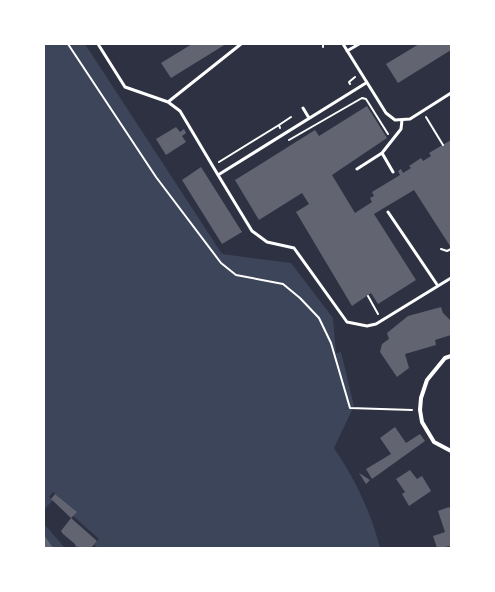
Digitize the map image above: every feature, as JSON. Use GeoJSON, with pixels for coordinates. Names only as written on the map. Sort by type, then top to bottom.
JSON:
{"type":"FeatureCollection","features":[{"type":"Feature","properties":{"kind":"street"},"geometry":{"type":"LineString","coordinates":[[451,356],[445,358],[427,380],[421,398],[420,410],[422,422],[434,442],[451,451]]}},
{"type":"Feature","properties":{"kind":"lane"},"geometry":{"type":"LineString","coordinates":[[98,44],[125,87],[168,102],[180,111],[252,230],[267,242],[294,248],[347,322],[367,326],[376,324],[451,278]]}},
{"type":"Feature","properties":{"kind":"lane"},"geometry":{"type":"LineString","coordinates":[[168,102],[241,44]]}},
{"type":"Feature","properties":{"kind":"lane"},"geometry":{"type":"LineString","coordinates":[[343,44],[386,113],[395,120],[410,119],[451,93]]}},
{"type":"Feature","properties":{"kind":"lane"},"geometry":{"type":"LineString","coordinates":[[347,51],[359,44]]}},
{"type":"Feature","properties":{"kind":"lane"},"geometry":{"type":"LineString","coordinates":[[218,174],[366,83]]}},
{"type":"Feature","properties":{"kind":"lane"},"geometry":{"type":"LineString","coordinates":[[302,108],[309,118]]}},
{"type":"Feature","properties":{"kind":"lane"},"geometry":{"type":"LineString","coordinates":[[357,170],[382,153],[401,129],[402,120]]}},
{"type":"Feature","properties":{"kind":"lane"},"geometry":{"type":"LineString","coordinates":[[382,153],[393,172]]}},
{"type":"Feature","properties":{"kind":"lane"},"geometry":{"type":"LineString","coordinates":[[388,212],[438,286]]}},
{"type":"Feature","properties":{"kind":"path"},"geometry":{"type":"LineString","coordinates":[[68,44],[156,178],[221,263],[236,275],[283,284],[300,298],[319,318],[331,343],[350,408],[415,410]]}},
{"type":"Feature","properties":{"kind":"path"},"geometry":{"type":"LineString","coordinates":[[355,75],[354,79],[349,82],[359,99]]}},
{"type":"Feature","properties":{"kind":"path"},"geometry":{"type":"LineString","coordinates":[[284,142],[293,139],[359,99],[366,99],[392,140]]}},
{"type":"Feature","properties":{"kind":"path"},"geometry":{"type":"LineString","coordinates":[[425,116],[443,145]]}},
{"type":"Feature","properties":{"kind":"path"},"geometry":{"type":"LineString","coordinates":[[213,166],[291,117]]}},
{"type":"Feature","properties":{"kind":"path"},"geometry":{"type":"LineString","coordinates":[[279,125],[284,134]]}},
{"type":"Feature","properties":{"kind":"path"},"geometry":{"type":"LineString","coordinates":[[441,249],[447,251],[451,249]]}},
{"type":"Feature","properties":{"kind":"path"},"geometry":{"type":"LineString","coordinates":[[368,296],[382,320]]}},
{"type":"Feature","properties":{"kind":"shaded area"},"geometry":{"type":"Polygon","coordinates":[[[44,44],[85,44],[222,254],[291,263],[333,318],[336,353],[341,352],[354,406],[334,448],[362,496],[380,548],[98,548],[94,545],[99,539],[73,516],[76,512],[53,492],[49,497],[53,500],[44,510],[44,44]]]}},
{"type":"Feature","properties":{"kind":"shaded area"},"geometry":{"type":"Polygon","coordinates":[[[44,523],[45,525],[65,548],[44,548],[44,523]]]}},
{"type":"Feature","properties":{"kind":"building"},"geometry":{"type":"Polygon","coordinates":[[[192,44],[226,44],[171,78],[161,63],[192,44]]]}},
{"type":"Feature","properties":{"kind":"building"},"geometry":{"type":"Polygon","coordinates":[[[419,44],[451,44],[451,50],[398,83],[386,64],[419,44]]]}},
{"type":"Feature","properties":{"kind":"building"},"geometry":{"type":"Polygon","coordinates":[[[367,106],[387,138],[332,175],[355,213],[372,202],[370,198],[374,196],[372,192],[400,175],[398,171],[401,169],[403,173],[411,168],[409,166],[421,158],[423,161],[431,156],[429,153],[451,140],[451,246],[414,190],[374,214],[416,280],[378,304],[371,293],[352,306],[296,212],[309,204],[302,193],[259,220],[235,180],[315,130],[319,136],[367,106]]]}},
{"type":"Feature","properties":{"kind":"building"},"geometry":{"type":"Polygon","coordinates":[[[176,127],[180,132],[184,129],[186,133],[182,136],[186,142],[166,155],[156,139],[176,127]]]}},
{"type":"Feature","properties":{"kind":"building"},"geometry":{"type":"Polygon","coordinates":[[[201,167],[242,232],[222,244],[182,180],[201,167]]]}},
{"type":"Feature","properties":{"kind":"building"},"geometry":{"type":"Polygon","coordinates":[[[441,307],[443,313],[451,321],[451,335],[435,340],[436,345],[405,354],[409,368],[397,377],[380,352],[382,344],[389,339],[387,333],[408,316],[441,307]]]}},
{"type":"Feature","properties":{"kind":"building"},"geometry":{"type":"Polygon","coordinates":[[[395,427],[406,443],[420,434],[425,441],[372,479],[366,469],[391,454],[380,438],[395,427]]]}},
{"type":"Feature","properties":{"kind":"building"},"geometry":{"type":"Polygon","coordinates":[[[410,470],[417,479],[422,476],[431,491],[409,506],[402,494],[405,492],[396,479],[410,470]]]}},
{"type":"Feature","properties":{"kind":"building"},"geometry":{"type":"Polygon","coordinates":[[[359,473],[370,480],[366,484],[359,473]]]}},
{"type":"Feature","properties":{"kind":"building"},"geometry":{"type":"Polygon","coordinates":[[[55,494],[77,512],[71,518],[51,499],[55,494]]]}},
{"type":"Feature","properties":{"kind":"building"},"geometry":{"type":"Polygon","coordinates":[[[449,507],[451,510],[451,546],[437,548],[433,536],[445,532],[438,511],[449,507]]]}},
{"type":"Feature","properties":{"kind":"building"},"geometry":{"type":"Polygon","coordinates":[[[71,518],[97,541],[91,548],[76,547],[75,544],[61,531],[71,518]]]}},
{"type":"Feature","properties":{"kind":"building"},"geometry":{"type":"Polygon","coordinates":[[[44,535],[51,545],[54,548],[44,548],[44,535]]]}}]}
